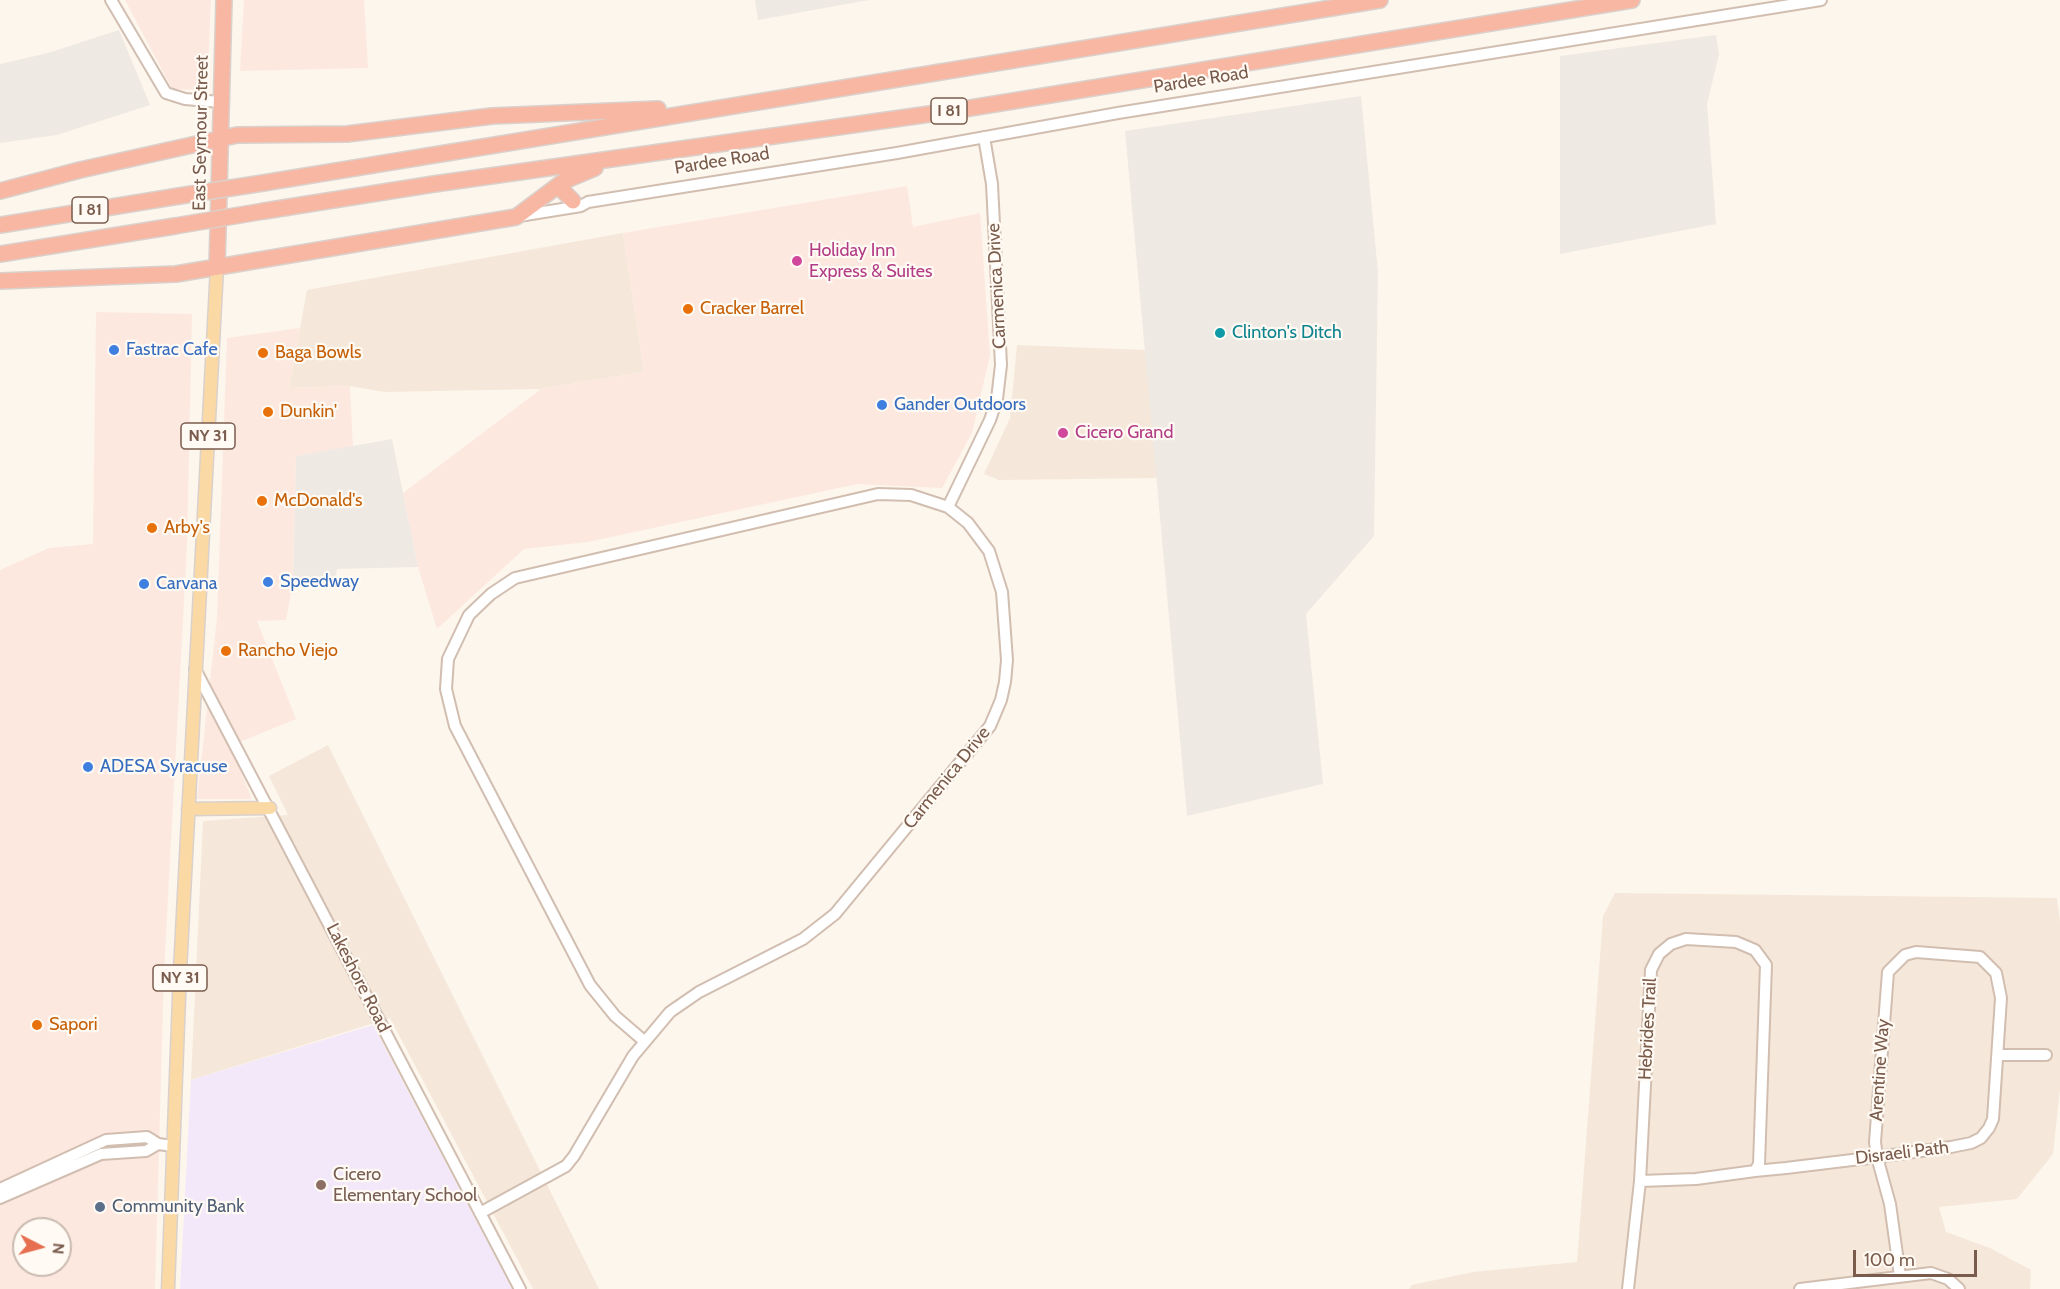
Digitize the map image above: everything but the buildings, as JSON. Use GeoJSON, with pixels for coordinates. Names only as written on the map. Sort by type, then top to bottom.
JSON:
{"type":"FeatureCollection","features":[{"type":"Feature","properties":{"kind":"highway","name":"East Seymour Street"},"geometry":{"type":"LineString","coordinates":[[217,263],[224,0]]}},
{"type":"Feature","properties":{"kind":"highway","name":"I 81"},"geometry":{"type":"LineString","coordinates":[[0,225],[1380,0]]}},
{"type":"Feature","properties":{"kind":"highway","name":"I 81"},"geometry":{"type":"LineString","coordinates":[[0,254],[434,184],[969,108],[1632,0]]}},
{"type":"Feature","properties":{"kind":"highway"},"geometry":{"type":"LineString","coordinates":[[0,191],[219,138],[347,134],[492,116],[709,108]]}},
{"type":"Feature","properties":{"kind":"highway"},"geometry":{"type":"LineString","coordinates":[[516,217],[564,181],[590,169],[642,155]]}},
{"type":"Feature","properties":{"kind":"highway"},"geometry":{"type":"LineString","coordinates":[[564,181],[563,191],[581,202]]}},
{"type":"Feature","properties":{"kind":"highway","name":"Pardee Road"},"geometry":{"type":"LineString","coordinates":[[217,263],[237,266],[516,217]]}},
{"type":"Feature","properties":{"kind":"highway"},"geometry":{"type":"LineString","coordinates":[[0,281],[176,274],[217,263]]}},
{"type":"Feature","properties":{"kind":"main road","name":"NY 31"},"geometry":{"type":"LineString","coordinates":[[168,1289],[188,810],[217,263]]}},
{"type":"Feature","properties":{"kind":"main road"},"geometry":{"type":"LineString","coordinates":[[188,810],[270,808]]}},
{"type":"Feature","properties":{"kind":"street"},"geometry":{"type":"LineString","coordinates":[[111,0],[166,93],[185,99],[220,102]]}},
{"type":"Feature","properties":{"kind":"street","name":"Pardee Road"},"geometry":{"type":"LineString","coordinates":[[217,263],[529,208],[581,202],[1821,0]]}},
{"type":"Feature","properties":{"kind":"street","name":"Carmenica Drive"},"geometry":{"type":"LineString","coordinates":[[480,1213],[566,1166],[644,1041],[685,999],[803,939],[827,922],[990,726],[1005,682],[1007,660],[1002,592],[989,551],[968,523],[948,507],[987,428],[998,399],[1001,337],[992,184],[984,137]]}},
{"type":"Feature","properties":{"kind":"street","name":"Pardee Road"},"geometry":{"type":"LineString","coordinates":[[516,217],[581,206],[581,202]]}},
{"type":"Feature","properties":{"kind":"street"},"geometry":{"type":"LineString","coordinates":[[644,1041],[615,1016],[590,985],[455,726],[446,689],[448,658],[469,615],[491,594],[515,578],[878,494],[912,495],[948,507]]}},
{"type":"Feature","properties":{"kind":"street","name":"Lakeshore Road"},"geometry":{"type":"LineString","coordinates":[[195,669],[270,808],[520,1289]]}},
{"type":"Feature","properties":{"kind":"street","name":"Hebrides Trail"},"geometry":{"type":"LineString","coordinates":[[1628,1289],[1640,1181],[1651,970],[1659,954],[1671,944],[1686,939],[1718,940],[1746,945],[1755,950],[1766,965],[1759,1164],[1755,1171]]}},
{"type":"Feature","properties":{"kind":"street","name":"Arentine Way"},"geometry":{"type":"LineString","coordinates":[[1900,1276],[1890,1204],[1875,1142],[1888,972],[1905,955],[1916,952],[1969,954],[1989,963]]}},
{"type":"Feature","properties":{"kind":"street","name":"Disraeli Path"},"geometry":{"type":"LineString","coordinates":[[1640,1181],[1696,1179],[1951,1148],[1981,1138],[1989,1128],[1992,1119],[1998,1055],[2000,984],[1989,963]]}},
{"type":"Feature","properties":{"kind":"street"},"geometry":{"type":"LineString","coordinates":[[1998,1055],[2046,1055]]}},
{"type":"Feature","properties":{"kind":"street"},"geometry":{"type":"LineString","coordinates":[[0,1189],[106,1140],[147,1137],[158,1144],[173,1146]]}},
{"type":"Feature","properties":{"kind":"street"},"geometry":{"type":"LineString","coordinates":[[0,1198],[101,1154],[146,1152],[158,1144]]}},
{"type":"Feature","properties":{"kind":"street"},"geometry":{"type":"LineString","coordinates":[[1800,1289],[1900,1276],[1938,1274],[1959,1289]]}},
{"type":"Feature","properties":{"kind":"shaded area"},"geometry":{"type":"Polygon","coordinates":[[[125,0],[211,0],[207,90],[172,89],[125,0]]]}},
{"type":"Feature","properties":{"kind":"shaded area"},"geometry":{"type":"Polygon","coordinates":[[[244,0],[364,0],[368,68],[240,71],[244,0]]]}},
{"type":"Feature","properties":{"kind":"shaded area"},"geometry":{"type":"Polygon","coordinates":[[[755,0],[869,0],[758,20],[755,0]]]}},
{"type":"Feature","properties":{"kind":"shaded area"},"geometry":{"type":"Polygon","coordinates":[[[119,30],[150,105],[57,135],[0,143],[0,64],[48,53],[119,30]]]}},
{"type":"Feature","properties":{"kind":"shaded area"},"geometry":{"type":"Polygon","coordinates":[[[1716,35],[1719,54],[1707,104],[1716,224],[1560,254],[1560,56],[1716,35]]]}},
{"type":"Feature","properties":{"kind":"shaded area"},"geometry":{"type":"Polygon","coordinates":[[[1361,96],[1378,272],[1374,536],[1306,614],[1323,784],[1187,816],[1125,131],[1361,96]]]}},
{"type":"Feature","properties":{"kind":"shaded area"},"geometry":{"type":"Polygon","coordinates":[[[907,186],[913,227],[980,213],[990,355],[972,433],[942,488],[857,484],[588,542],[524,549],[437,629],[418,567],[403,493],[541,389],[644,372],[623,233],[907,186]]]}},
{"type":"Feature","properties":{"kind":"shaded area"},"geometry":{"type":"Polygon","coordinates":[[[623,233],[644,372],[541,389],[384,392],[350,386],[289,388],[307,290],[623,233]]]}},
{"type":"Feature","properties":{"kind":"shaded area"},"geometry":{"type":"Polygon","coordinates":[[[96,312],[192,314],[187,545],[164,971],[155,1289],[0,1289],[0,570],[49,548],[93,544],[96,312]]]}},
{"type":"Feature","properties":{"kind":"shaded area"},"geometry":{"type":"Polygon","coordinates":[[[300,328],[289,388],[350,386],[353,447],[296,456],[293,582],[286,620],[257,621],[296,719],[230,746],[252,799],[197,799],[217,618],[227,338],[300,328]]]}},
{"type":"Feature","properties":{"kind":"shaded area"},"geometry":{"type":"Polygon","coordinates":[[[1017,345],[1146,350],[1157,478],[999,480],[984,474],[1010,418],[1017,345]]]}},
{"type":"Feature","properties":{"kind":"shaded area"},"geometry":{"type":"Polygon","coordinates":[[[392,439],[418,567],[337,569],[335,586],[293,582],[296,456],[392,439]]]}},
{"type":"Feature","properties":{"kind":"shaded area"},"geometry":{"type":"Polygon","coordinates":[[[328,745],[599,1289],[533,1289],[390,1018],[191,1080],[203,821],[288,815],[269,776],[328,745]]]}},
{"type":"Feature","properties":{"kind":"shaded area"},"geometry":{"type":"Polygon","coordinates":[[[1615,893],[2057,898],[2060,922],[2060,1089],[2053,1154],[2017,1199],[1939,1207],[1946,1232],[1990,1248],[2031,1270],[2030,1289],[1409,1289],[1412,1285],[1473,1272],[1577,1262],[1603,916],[1615,893]]]}},
{"type":"Feature","properties":{"kind":"shaded area","name":"Cicero Elementary School"},"geometry":{"type":"Polygon","coordinates":[[[373,1025],[512,1289],[180,1289],[191,1080],[373,1025]]]}},
{"type":"Feature","properties":{"kind":"place","name":"Holiday Inn Express & Suites"},"geometry":{"type":"Point","coordinates":[797,261]}},
{"type":"Feature","properties":{"kind":"place","name":"Cracker Barrel"},"geometry":{"type":"Point","coordinates":[688,309]}},
{"type":"Feature","properties":{"kind":"place","name":"Clinton's Ditch"},"geometry":{"type":"Point","coordinates":[1220,333]}},
{"type":"Feature","properties":{"kind":"place","name":"Fastrac Cafe"},"geometry":{"type":"Point","coordinates":[114,350]}},
{"type":"Feature","properties":{"kind":"place","name":"Baga Bowls"},"geometry":{"type":"Point","coordinates":[263,353]}},
{"type":"Feature","properties":{"kind":"place","name":"Gander Outdoors"},"geometry":{"type":"Point","coordinates":[882,405]}},
{"type":"Feature","properties":{"kind":"place","name":"Dunkin'"},"geometry":{"type":"Point","coordinates":[268,412]}},
{"type":"Feature","properties":{"kind":"place","name":"Cicero Grand"},"geometry":{"type":"Point","coordinates":[1063,433]}},
{"type":"Feature","properties":{"kind":"place","name":"McDonald's"},"geometry":{"type":"Point","coordinates":[262,501]}},
{"type":"Feature","properties":{"kind":"place","name":"Arby's"},"geometry":{"type":"Point","coordinates":[152,528]}},
{"type":"Feature","properties":{"kind":"place","name":"Speedway"},"geometry":{"type":"Point","coordinates":[268,582]}},
{"type":"Feature","properties":{"kind":"place","name":"Carvana"},"geometry":{"type":"Point","coordinates":[144,584]}},
{"type":"Feature","properties":{"kind":"place","name":"Rancho Viejo"},"geometry":{"type":"Point","coordinates":[226,651]}},
{"type":"Feature","properties":{"kind":"place","name":"ADESA Syracuse"},"geometry":{"type":"Point","coordinates":[88,767]}},
{"type":"Feature","properties":{"kind":"place","name":"Sapori"},"geometry":{"type":"Point","coordinates":[37,1025]}},
{"type":"Feature","properties":{"kind":"place","name":"Cicero Elementary School"},"geometry":{"type":"Point","coordinates":[321,1185]}},
{"type":"Feature","properties":{"kind":"place","name":"Community Bank"},"geometry":{"type":"Point","coordinates":[100,1207]}}]}
